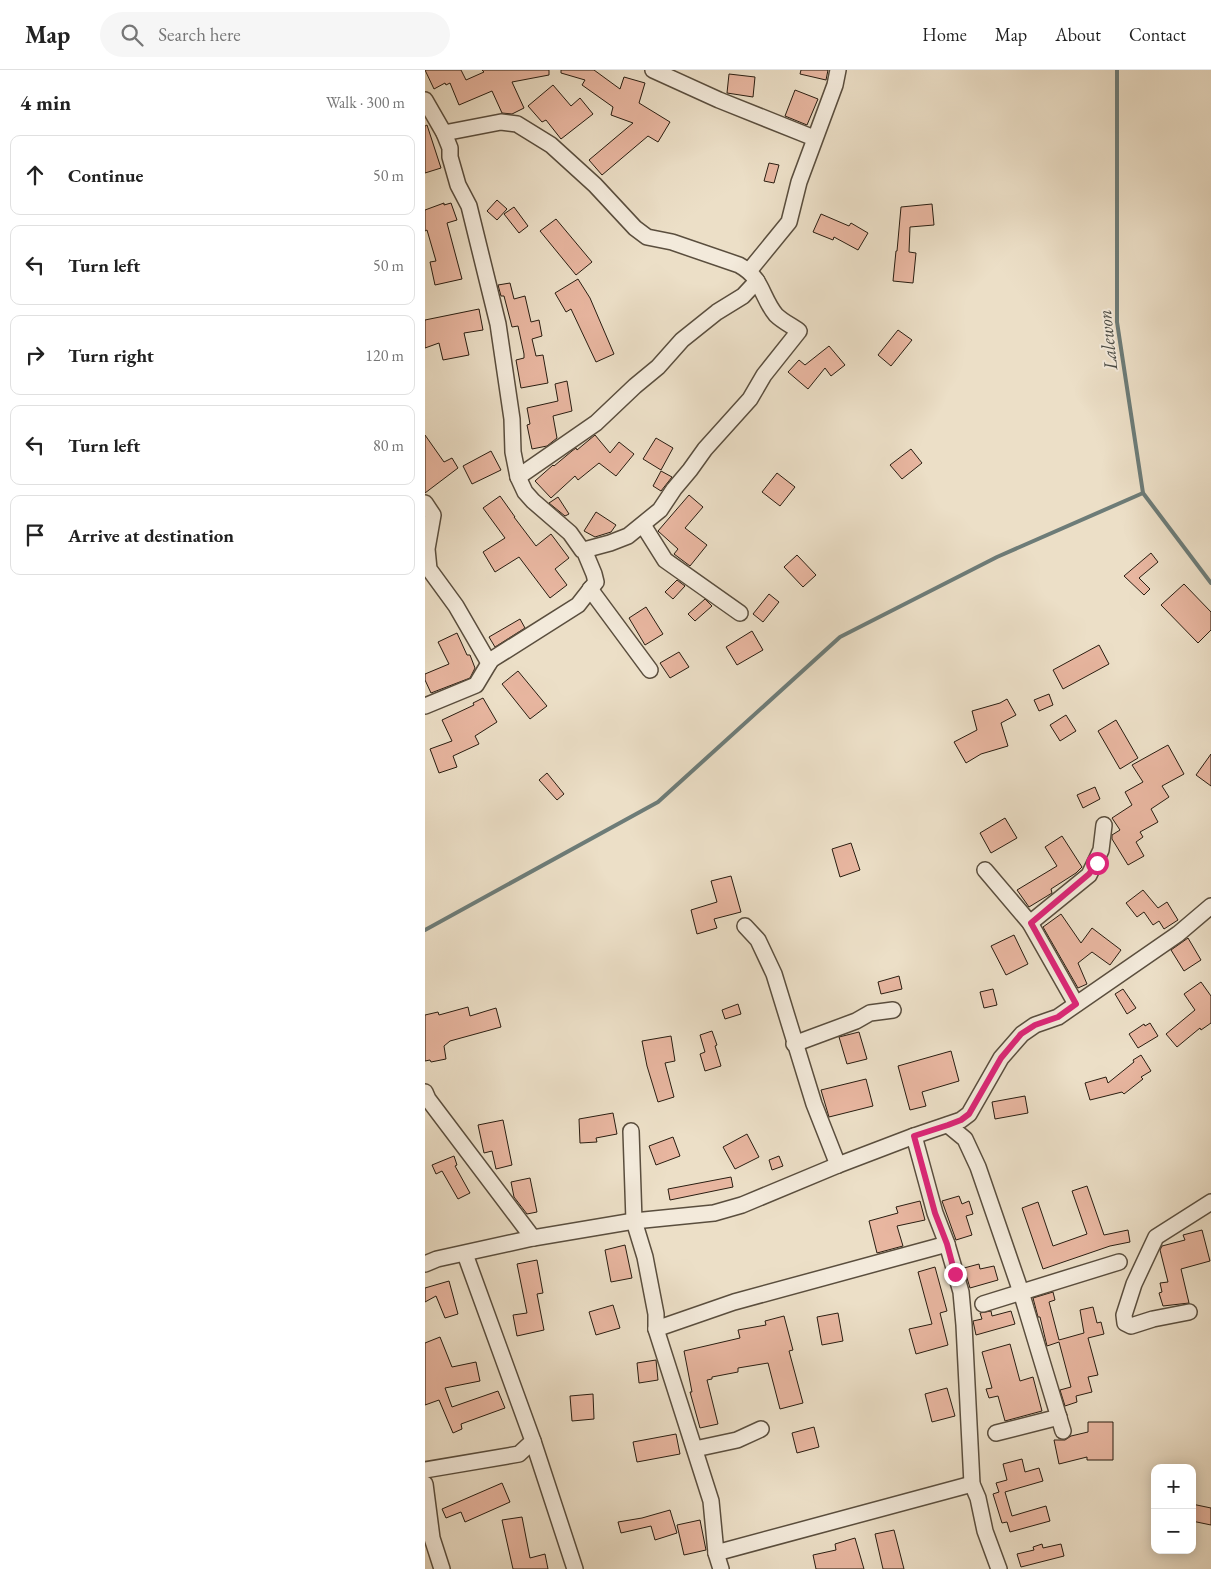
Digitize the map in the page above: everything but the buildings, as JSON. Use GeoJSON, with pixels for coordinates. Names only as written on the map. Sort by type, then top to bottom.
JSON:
{"type":"FeatureCollection","features":[{"type":"Feature","properties":{"kind":"street"},"geometry":{"type":"LineString","coordinates":[[653,70],[719,100],[814,138]]}},
{"type":"Feature","properties":{"kind":"street"},"geometry":{"type":"LineString","coordinates":[[518,477],[596,422],[659,367],[682,340],[717,312],[743,296],[753,276],[789,222],[799,182],[835,85],[838,70]]}},
{"type":"Feature","properties":{"kind":"street"},"geometry":{"type":"LineString","coordinates":[[425,100],[450,148],[450,157],[459,185],[469,206],[498,324],[512,419],[513,452],[518,477],[525,492],[533,501],[570,533],[582,550],[584,550],[596,582],[578,605],[489,663],[456,606],[429,569],[427,549],[433,515],[425,503]]}},
{"type":"Feature","properties":{"kind":"street"},"geometry":{"type":"LineString","coordinates":[[444,134],[501,122],[517,124],[551,145],[595,186],[635,228],[647,237],[672,242],[739,266],[753,276],[778,317],[799,330],[764,375],[749,399],[705,449],[660,510],[643,525],[622,538],[584,550]]}},
{"type":"Feature","properties":{"kind":"street"},"geometry":{"type":"LineString","coordinates":[[643,525],[665,560],[740,613]]}},
{"type":"Feature","properties":{"kind":"street"},"geometry":{"type":"LineString","coordinates":[[590,589],[650,670]]}},
{"type":"Feature","properties":{"kind":"street"},"geometry":{"type":"LineString","coordinates":[[425,706],[476,684],[491,660]]}},
{"type":"Feature","properties":{"kind":"street"},"geometry":{"type":"LineString","coordinates":[[1031,923],[1089,874],[1101,850],[1104,825]]}},
{"type":"Feature","properties":{"kind":"street"},"geometry":{"type":"LineString","coordinates":[[985,870],[1031,923],[1076,1004]]}},
{"type":"Feature","properties":{"kind":"street"},"geometry":{"type":"LineString","coordinates":[[425,1264],[437,1259],[533,1238],[634,1221],[714,1213],[742,1205],[838,1165],[961,1120],[969,1114],[1001,1058],[1021,1034],[1035,1025],[1058,1017],[1178,934],[1211,906]]}},
{"type":"Feature","properties":{"kind":"street"},"geometry":{"type":"LineString","coordinates":[[745,926],[758,940],[774,974],[813,1104],[838,1165]]}},
{"type":"Feature","properties":{"kind":"street"},"geometry":{"type":"LineString","coordinates":[[794,1044],[856,1021],[870,1013],[893,1010]]}},
{"type":"Feature","properties":{"kind":"street"},"geometry":{"type":"LineString","coordinates":[[425,1092],[428,1099],[533,1238]]}},
{"type":"Feature","properties":{"kind":"street"},"geometry":{"type":"LineString","coordinates":[[948,1125],[965,1139],[978,1168],[1021,1292],[1061,1424],[996,1433]]}},
{"type":"Feature","properties":{"kind":"street"},"geometry":{"type":"LineString","coordinates":[[631,1131],[634,1221],[645,1257],[657,1329],[711,1501],[717,1553],[721,1569]]}},
{"type":"Feature","properties":{"kind":"street"},"geometry":{"type":"LineString","coordinates":[[914,1136],[935,1213],[947,1244],[961,1292],[972,1484],[978,1498],[985,1531],[999,1569]]}},
{"type":"Feature","properties":{"kind":"street"},"geometry":{"type":"LineString","coordinates":[[1189,1312],[1153,1319],[1131,1326],[1125,1323],[1124,1320],[1134,1284],[1156,1237],[1211,1202]]}},
{"type":"Feature","properties":{"kind":"street"},"geometry":{"type":"LineString","coordinates":[[657,1329],[734,1302],[947,1244]]}},
{"type":"Feature","properties":{"kind":"street"},"geometry":{"type":"LineString","coordinates":[[465,1254],[533,1442],[575,1569]]}},
{"type":"Feature","properties":{"kind":"street"},"geometry":{"type":"LineString","coordinates":[[983,1304],[1119,1262]]}},
{"type":"Feature","properties":{"kind":"street"},"geometry":{"type":"LineString","coordinates":[[695,1449],[737,1440],[761,1429]]}},
{"type":"Feature","properties":{"kind":"street"},"geometry":{"type":"LineString","coordinates":[[425,1470],[519,1454],[533,1442]]}},
{"type":"Feature","properties":{"kind":"street"},"geometry":{"type":"LineString","coordinates":[[425,1484],[432,1538],[442,1569]]}},
{"type":"Feature","properties":{"kind":"street"},"geometry":{"type":"LineString","coordinates":[[717,1553],[972,1484]]}},
{"type":"Feature","properties":{"kind":"waterway","name":"Lalewon"},"geometry":{"type":"LineString","coordinates":[[1117,70],[1117,322],[1143,493],[1211,583]]}},
{"type":"Feature","properties":{"kind":"waterway"},"geometry":{"type":"LineString","coordinates":[[425,930],[658,802],[840,637],[997,557],[1143,493]]}},
{"type":"Feature","properties":{"kind":"route"},"geometry":{"type":"LineString","coordinates":[[955,1274],[947,1244],[935,1213],[914,1136],[961,1120],[969,1114],[1001,1058],[1021,1034],[1035,1025],[1058,1017],[1076,1004],[1031,923],[1089,874],[1097,863]]}}]}
